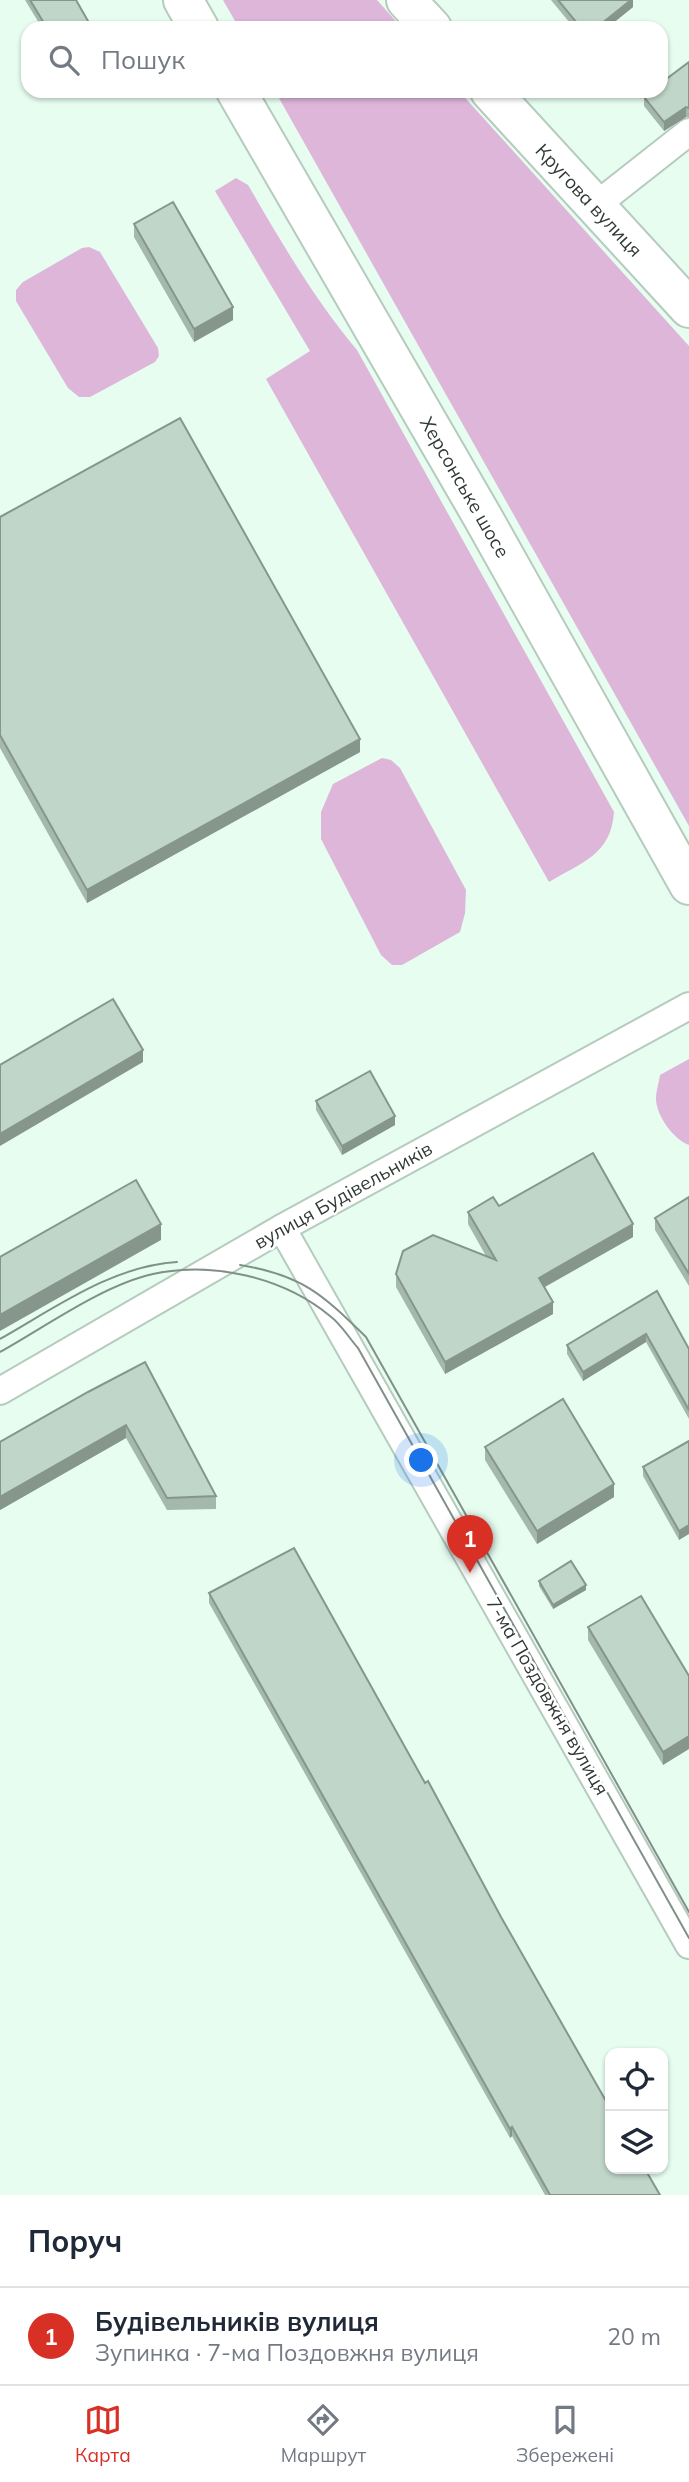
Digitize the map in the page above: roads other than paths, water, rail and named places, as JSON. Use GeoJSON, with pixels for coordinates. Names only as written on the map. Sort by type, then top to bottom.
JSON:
{"type":"FeatureCollection","features":[{"type":"Feature","properties":{"kind":"main road"},"geometry":{"type":"LineString","coordinates":[[183,0],[195,21]]}},
{"type":"Feature","properties":{"kind":"main road"},"geometry":{"type":"LineString","coordinates":[[406,0],[426,21]]}},
{"type":"Feature","properties":{"kind":"main road","name":"Херсонське шосе"},"geometry":{"type":"LineString","coordinates":[[240,98],[482,516],[689,885]]}},
{"type":"Feature","properties":{"kind":"main road","name":"Кругова вулиця"},"geometry":{"type":"LineString","coordinates":[[496,98],[689,309]]}},
{"type":"Feature","properties":{"kind":"street"},"geometry":{"type":"LineString","coordinates":[[595,206],[689,132]]}},
{"type":"Feature","properties":{"kind":"street","name":"вулиця Будівельників"},"geometry":{"type":"LineString","coordinates":[[0,1391],[282,1228],[689,1006]]}},
{"type":"Feature","properties":{"kind":"street","name":"7-ма Поздовжня вулиця"},"geometry":{"type":"LineString","coordinates":[[282,1228],[689,1945]]}},
{"type":"Feature","properties":{"kind":"tram line"},"geometry":{"type":"LineString","coordinates":[[0,1339],[107,1280],[153,1265],[177,1262]]}},
{"type":"Feature","properties":{"kind":"tram line"},"geometry":{"type":"LineString","coordinates":[[240,1265],[280,1274],[296,1281],[323,1298],[366,1337],[689,1912]]}},
{"type":"Feature","properties":{"kind":"tram line"},"geometry":{"type":"LineString","coordinates":[[0,1352],[114,1287],[134,1279],[176,1270],[223,1271],[269,1282],[311,1302],[334,1319],[358,1348],[689,1938]]}},
{"type":"Feature","properties":{"kind":"place","name":"Будівельників вулиця"},"geometry":{"type":"Point","coordinates":[470,1573]}}]}
